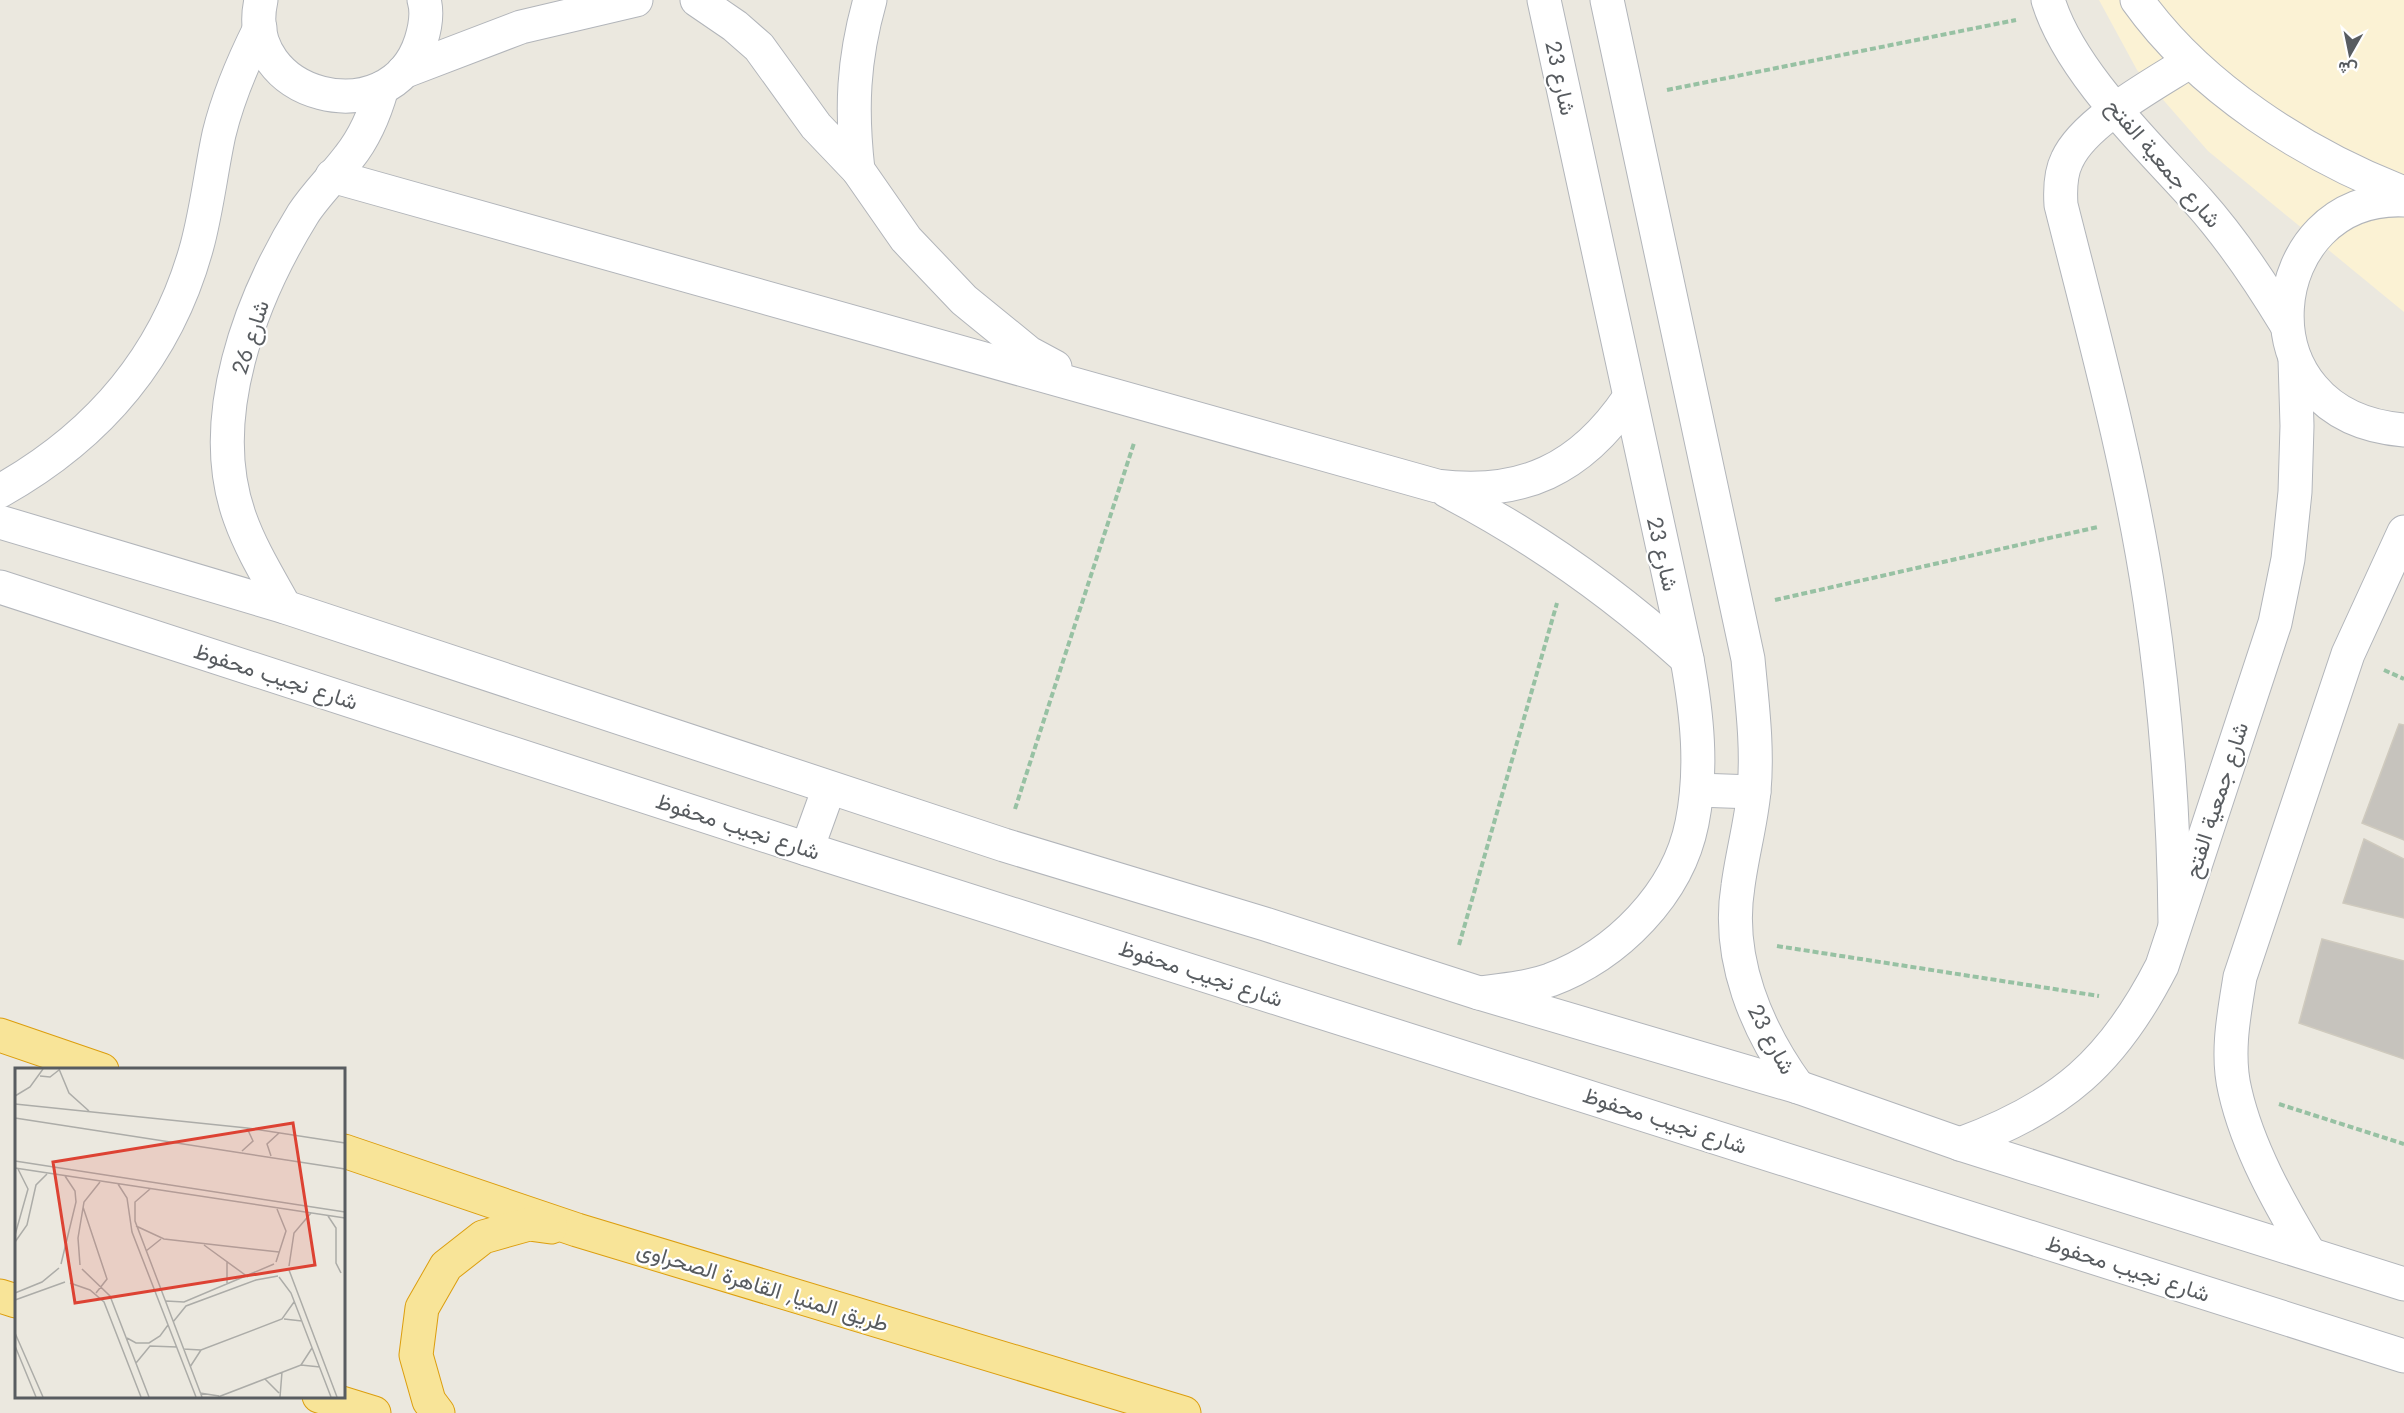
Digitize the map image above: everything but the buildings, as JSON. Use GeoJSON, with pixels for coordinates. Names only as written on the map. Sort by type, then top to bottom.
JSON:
{"type":"FeatureCollection","features":[{"type":"Feature","properties":{"kind":"highway"},"geometry":{"type":"LineString","coordinates":[[0,1035],[96,1068]]}},
{"type":"Feature","properties":{"kind":"highway","name":"طريق المنيا, القاهرة الصحراوى"},"geometry":{"type":"LineString","coordinates":[[345,1151],[577,1230],[1184,1413]]}},
{"type":"Feature","properties":{"kind":"highway"},"geometry":{"type":"LineString","coordinates":[[438,1413],[429,1401],[416,1355],[422,1308],[446,1266],[483,1237],[529,1224],[577,1230]]}},
{"type":"Feature","properties":{"kind":"highway"},"geometry":{"type":"LineString","coordinates":[[0,1296],[15,1301]]}},
{"type":"Feature","properties":{"kind":"highway"},"geometry":{"type":"LineString","coordinates":[[325,1398],[374,1413]]}},
{"type":"Feature","properties":{"kind":"street","name":"شارع 26"},"geometry":{"type":"LineString","coordinates":[[285,607],[258,560],[239,516],[229,470],[228,423],[239,365],[264,291],[304,213],[363,136],[392,80],[417,52],[425,29],[424,0]]}},
{"type":"Feature","properties":{"kind":"street"},"geometry":{"type":"LineString","coordinates":[[260,14],[268,53],[278,67],[305,89],[330,96],[357,96],[521,27],[636,0]]}},
{"type":"Feature","properties":{"kind":"street"},"geometry":{"type":"LineString","coordinates":[[697,0],[735,26],[759,47],[816,126],[858,170],[906,239],[964,300],[1029,353],[1102,392]]}},
{"type":"Feature","properties":{"kind":"street"},"geometry":{"type":"LineString","coordinates":[[858,170],[853,124],[854,78],[861,33],[870,0]]}},
{"type":"Feature","properties":{"kind":"street","name":"شارع 23"},"geometry":{"type":"LineString","coordinates":[[1464,988],[1515,989],[1550,980],[1583,965],[1613,945],[1640,920],[1671,875],[1691,825],[1697,790],[1699,746],[1695,702],[1687,659],[1544,0]]}},
{"type":"Feature","properties":{"kind":"street","name":"شارع 23"},"geometry":{"type":"LineString","coordinates":[[1607,0],[1739,608],[1754,726],[1754,792],[1737,888],[1738,940],[1744,980],[1756,1018],[1774,1054],[1798,1087]]}},
{"type":"Feature","properties":{"kind":"street"},"geometry":{"type":"LineString","coordinates":[[2137,0],[2188,62],[2235,98],[2283,131],[2334,161],[2404,193]]}},
{"type":"Feature","properties":{"kind":"street","name":"شارع جمعية الفتح"},"geometry":{"type":"LineString","coordinates":[[2050,6],[2080,63],[2117,110],[2232,243],[2286,324]]}},
{"type":"Feature","properties":{"kind":"street"},"geometry":{"type":"LineString","coordinates":[[0,491],[57,455],[96,422],[130,384],[158,341],[180,295],[196,246],[230,98],[260,14]]}},
{"type":"Feature","properties":{"kind":"street"},"geometry":{"type":"LineString","coordinates":[[2175,922],[2169,762],[2150,599],[2135,518],[2061,205],[2060,182],[2067,160],[2079,140],[2117,110],[2188,62]]}},
{"type":"Feature","properties":{"kind":"street"},"geometry":{"type":"LineString","coordinates":[[332,176],[1437,486],[1467,490],[1497,488],[1527,482],[1555,470],[1597,440],[1629,398]]}},
{"type":"Feature","properties":{"kind":"street"},"geometry":{"type":"LineString","coordinates":[[2404,200],[2392,199],[2362,205],[2335,219],[2313,240],[2297,265],[2288,294],[2286,324],[2295,359],[2309,383],[2328,404],[2352,419],[2378,428],[2404,430]]}},
{"type":"Feature","properties":{"kind":"street","name":"شارع جمعية الفتح"},"geometry":{"type":"LineString","coordinates":[[1960,1144],[2005,1127],[2056,1098],[2084,1076],[2116,1042],[2143,1003],[2162,966],[2275,623],[2288,558],[2295,492],[2295,359]]}},
{"type":"Feature","properties":{"kind":"street"},"geometry":{"type":"LineString","coordinates":[[1437,486],[1526,534],[1568,562],[1649,625],[1687,659]]}},
{"type":"Feature","properties":{"kind":"street"},"geometry":{"type":"LineString","coordinates":[[0,522],[285,607],[1004,845],[1464,988],[1798,1087],[1960,1144],[2404,1284]]}},
{"type":"Feature","properties":{"kind":"street"},"geometry":{"type":"LineString","coordinates":[[2308,1253],[2266,1174],[2235,1090],[2232,1043],[2240,977],[2348,654],[2404,532]]}},
{"type":"Feature","properties":{"kind":"street","name":"شارع نجيب محفوظ"},"geometry":{"type":"LineString","coordinates":[[0,587],[807,849],[2404,1356]]}},
{"type":"Feature","properties":{"kind":"street"},"geometry":{"type":"LineString","coordinates":[[807,849],[829,788]]}},
{"type":"Feature","properties":{"kind":"street"},"geometry":{"type":"LineString","coordinates":[[1697,790],[1754,792]]}},
{"type":"Feature","properties":{"kind":"path"},"geometry":{"type":"LineString","coordinates":[[1629,98],[2050,6]]}},
{"type":"Feature","properties":{"kind":"path"},"geometry":{"type":"LineString","coordinates":[[1004,845],[1146,405]]}},
{"type":"Feature","properties":{"kind":"path"},"geometry":{"type":"LineString","coordinates":[[1739,608],[2135,518]]}},
{"type":"Feature","properties":{"kind":"path"},"geometry":{"type":"LineString","coordinates":[[1464,988],[1568,562]]}},
{"type":"Feature","properties":{"kind":"path"},"geometry":{"type":"LineString","coordinates":[[1738,940],[2143,1003]]}},
{"type":"Feature","properties":{"kind":"path"},"geometry":{"type":"LineString","coordinates":[[2235,1090],[2404,1144]]}},
{"type":"Feature","properties":{"kind":"shaded area"},"geometry":{"type":"Polygon","coordinates":[[[2099,0],[2404,0],[2404,312],[2208,151],[2137,70],[2099,0]]]}}]}
